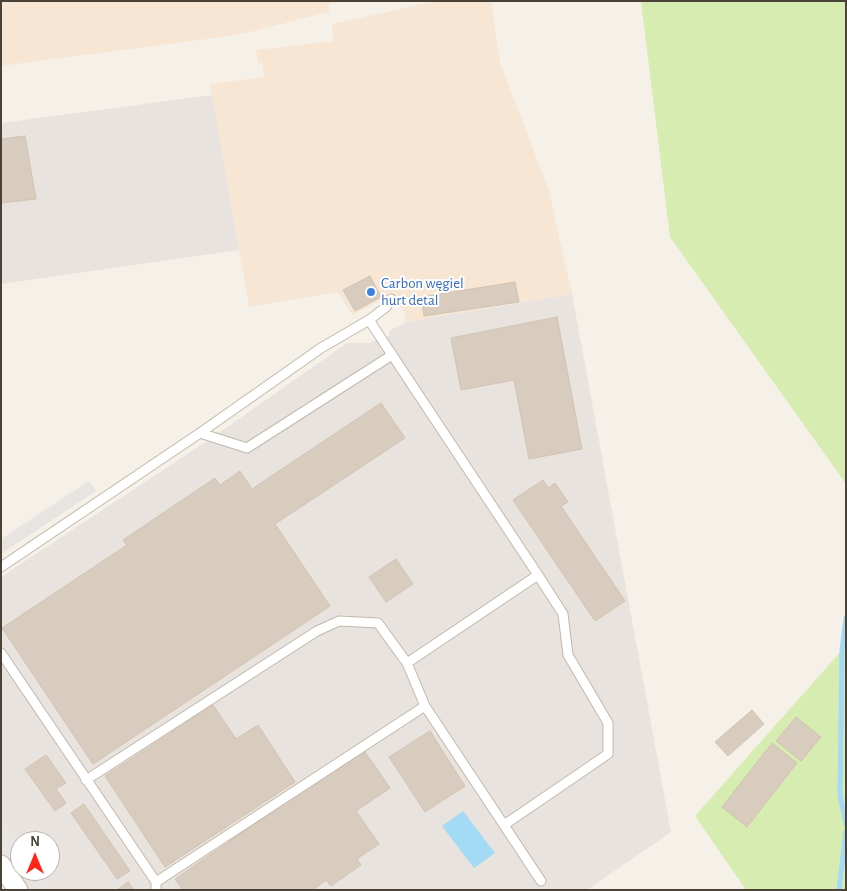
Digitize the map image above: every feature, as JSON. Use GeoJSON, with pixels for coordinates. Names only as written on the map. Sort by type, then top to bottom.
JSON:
{"type":"FeatureCollection","features":[{"type":"Feature","properties":{"kind":"street"},"geometry":{"type":"LineString","coordinates":[[1,865],[18,890]]}},
{"type":"Feature","properties":{"kind":"lane"},"geometry":{"type":"LineString","coordinates":[[1,567],[200,434],[321,348],[369,320],[386,307],[391,299]]}},
{"type":"Feature","properties":{"kind":"lane"},"geometry":{"type":"LineString","coordinates":[[369,320],[563,614],[568,654],[608,723],[608,754],[504,825]]}},
{"type":"Feature","properties":{"kind":"lane"},"geometry":{"type":"LineString","coordinates":[[200,434],[247,448],[392,354]]}},
{"type":"Feature","properties":{"kind":"lane"},"geometry":{"type":"LineString","coordinates":[[407,663],[538,575]]}},
{"type":"Feature","properties":{"kind":"lane"},"geometry":{"type":"LineString","coordinates":[[86,780],[317,631],[339,621],[378,623],[407,663],[425,706],[540,881]]}},
{"type":"Feature","properties":{"kind":"lane"},"geometry":{"type":"LineString","coordinates":[[1,653],[156,886],[425,706]]}},
{"type":"Feature","properties":{"kind":"shaded area"},"geometry":{"type":"Polygon","coordinates":[[[1,1],[344,1],[329,4],[329,12],[238,35],[1,66],[1,1]]]}},
{"type":"Feature","properties":{"kind":"shaded area"},"geometry":{"type":"Polygon","coordinates":[[[436,1],[491,1],[500,62],[549,191],[572,294],[406,322],[403,308],[397,307],[384,298],[353,315],[337,292],[249,307],[210,84],[264,77],[262,63],[258,63],[256,50],[333,41],[332,24],[436,1]]]}},
{"type":"Feature","properties":{"kind":"shaded area"},"geometry":{"type":"Polygon","coordinates":[[[212,95],[239,250],[1,284],[1,123],[212,95]]]}},
{"type":"Feature","properties":{"kind":"shaded area"},"geometry":{"type":"Polygon","coordinates":[[[572,294],[671,832],[587,890],[52,890],[45,881],[60,881],[60,831],[10,831],[10,836],[1,824],[1,577],[213,437],[347,343],[370,343],[390,335],[389,331],[406,322],[572,294]]]}},
{"type":"Feature","properties":{"kind":"shaded area"},"geometry":{"type":"Polygon","coordinates":[[[89,481],[96,491],[1,554],[1,539],[89,481]]]}},
{"type":"Feature","properties":{"kind":"shaded area"},"geometry":{"type":"Polygon","coordinates":[[[1,816],[12,831],[10,831],[10,878],[1,864],[1,816]]]}},
{"type":"Feature","properties":{"kind":"shaded area"},"geometry":{"type":"Polygon","coordinates":[[[12,881],[46,881],[52,890],[18,890],[12,881]]]}},
{"type":"Feature","properties":{"kind":"green space"},"geometry":{"type":"Polygon","coordinates":[[[641,1],[846,1],[846,484],[670,237],[641,1]]]}},
{"type":"Feature","properties":{"kind":"green space"},"geometry":{"type":"Polygon","coordinates":[[[846,613],[846,890],[746,890],[695,816],[842,650],[846,613]]]}},
{"type":"Feature","properties":{"kind":"water"},"geometry":{"type":"Polygon","coordinates":[[[463,811],[495,853],[474,868],[442,826],[463,811]]]}},
{"type":"Feature","properties":{"kind":"building"},"geometry":{"type":"Polygon","coordinates":[[[25,136],[36,199],[1,203],[1,139],[25,136]]]}},
{"type":"Feature","properties":{"kind":"building"},"geometry":{"type":"Polygon","coordinates":[[[370,276],[381,297],[355,311],[343,290],[370,276]]]}},
{"type":"Feature","properties":{"kind":"building"},"geometry":{"type":"Polygon","coordinates":[[[515,282],[519,302],[424,316],[421,297],[515,282]]]}},
{"type":"Feature","properties":{"kind":"building"},"geometry":{"type":"Polygon","coordinates":[[[557,317],[582,449],[529,459],[514,380],[461,390],[451,338],[557,317]]]}},
{"type":"Feature","properties":{"kind":"building"},"geometry":{"type":"Polygon","coordinates":[[[381,403],[405,438],[275,524],[330,606],[93,764],[2,628],[127,545],[123,540],[215,478],[220,485],[240,471],[252,489],[381,403]]]}},
{"type":"Feature","properties":{"kind":"building"},"geometry":{"type":"Polygon","coordinates":[[[543,480],[548,488],[555,483],[568,502],[561,506],[625,601],[595,621],[513,500],[543,480]]]}},
{"type":"Feature","properties":{"kind":"building"},"geometry":{"type":"Polygon","coordinates":[[[396,559],[413,584],[386,602],[369,577],[396,559]]]}},
{"type":"Feature","properties":{"kind":"building"},"geometry":{"type":"Polygon","coordinates":[[[213,705],[236,739],[258,725],[295,782],[165,867],[105,776],[213,705]]]}},
{"type":"Feature","properties":{"kind":"building"},"geometry":{"type":"Polygon","coordinates":[[[752,710],[764,724],[728,756],[715,742],[752,710]]]}},
{"type":"Feature","properties":{"kind":"building"},"geometry":{"type":"Polygon","coordinates":[[[796,717],[821,737],[801,761],[776,741],[796,717]]]}},
{"type":"Feature","properties":{"kind":"building"},"geometry":{"type":"Polygon","coordinates":[[[430,731],[465,786],[425,812],[389,757],[430,731]]]}},
{"type":"Feature","properties":{"kind":"building"},"geometry":{"type":"Polygon","coordinates":[[[772,743],[797,763],[747,827],[722,807],[772,743]]]}},
{"type":"Feature","properties":{"kind":"building"},"geometry":{"type":"Polygon","coordinates":[[[363,749],[390,788],[356,811],[379,844],[357,859],[361,865],[331,886],[326,880],[313,890],[183,890],[175,879],[363,749]]]}},
{"type":"Feature","properties":{"kind":"building"},"geometry":{"type":"Polygon","coordinates":[[[46,755],[66,783],[56,789],[66,803],[55,811],[25,769],[46,755]]]}},
{"type":"Feature","properties":{"kind":"building"},"geometry":{"type":"Polygon","coordinates":[[[84,804],[130,871],[117,879],[71,813],[84,804]]]}},
{"type":"Feature","properties":{"kind":"building"},"geometry":{"type":"Polygon","coordinates":[[[128,882],[134,890],[117,890],[128,882]]]}},
{"type":"Feature","properties":{"kind":"waterway"},"geometry":{"type":"LineString","coordinates":[[846,618],[842,650],[840,795],[846,824]]}},
{"type":"Feature","properties":{"kind":"waterway"},"geometry":{"type":"LineString","coordinates":[[839,890],[846,831]]}},
{"type":"Feature","properties":{"kind":"place","name":"Carbon węgiel hurt detal"},"geometry":{"type":"Point","coordinates":[371,292]}}]}
